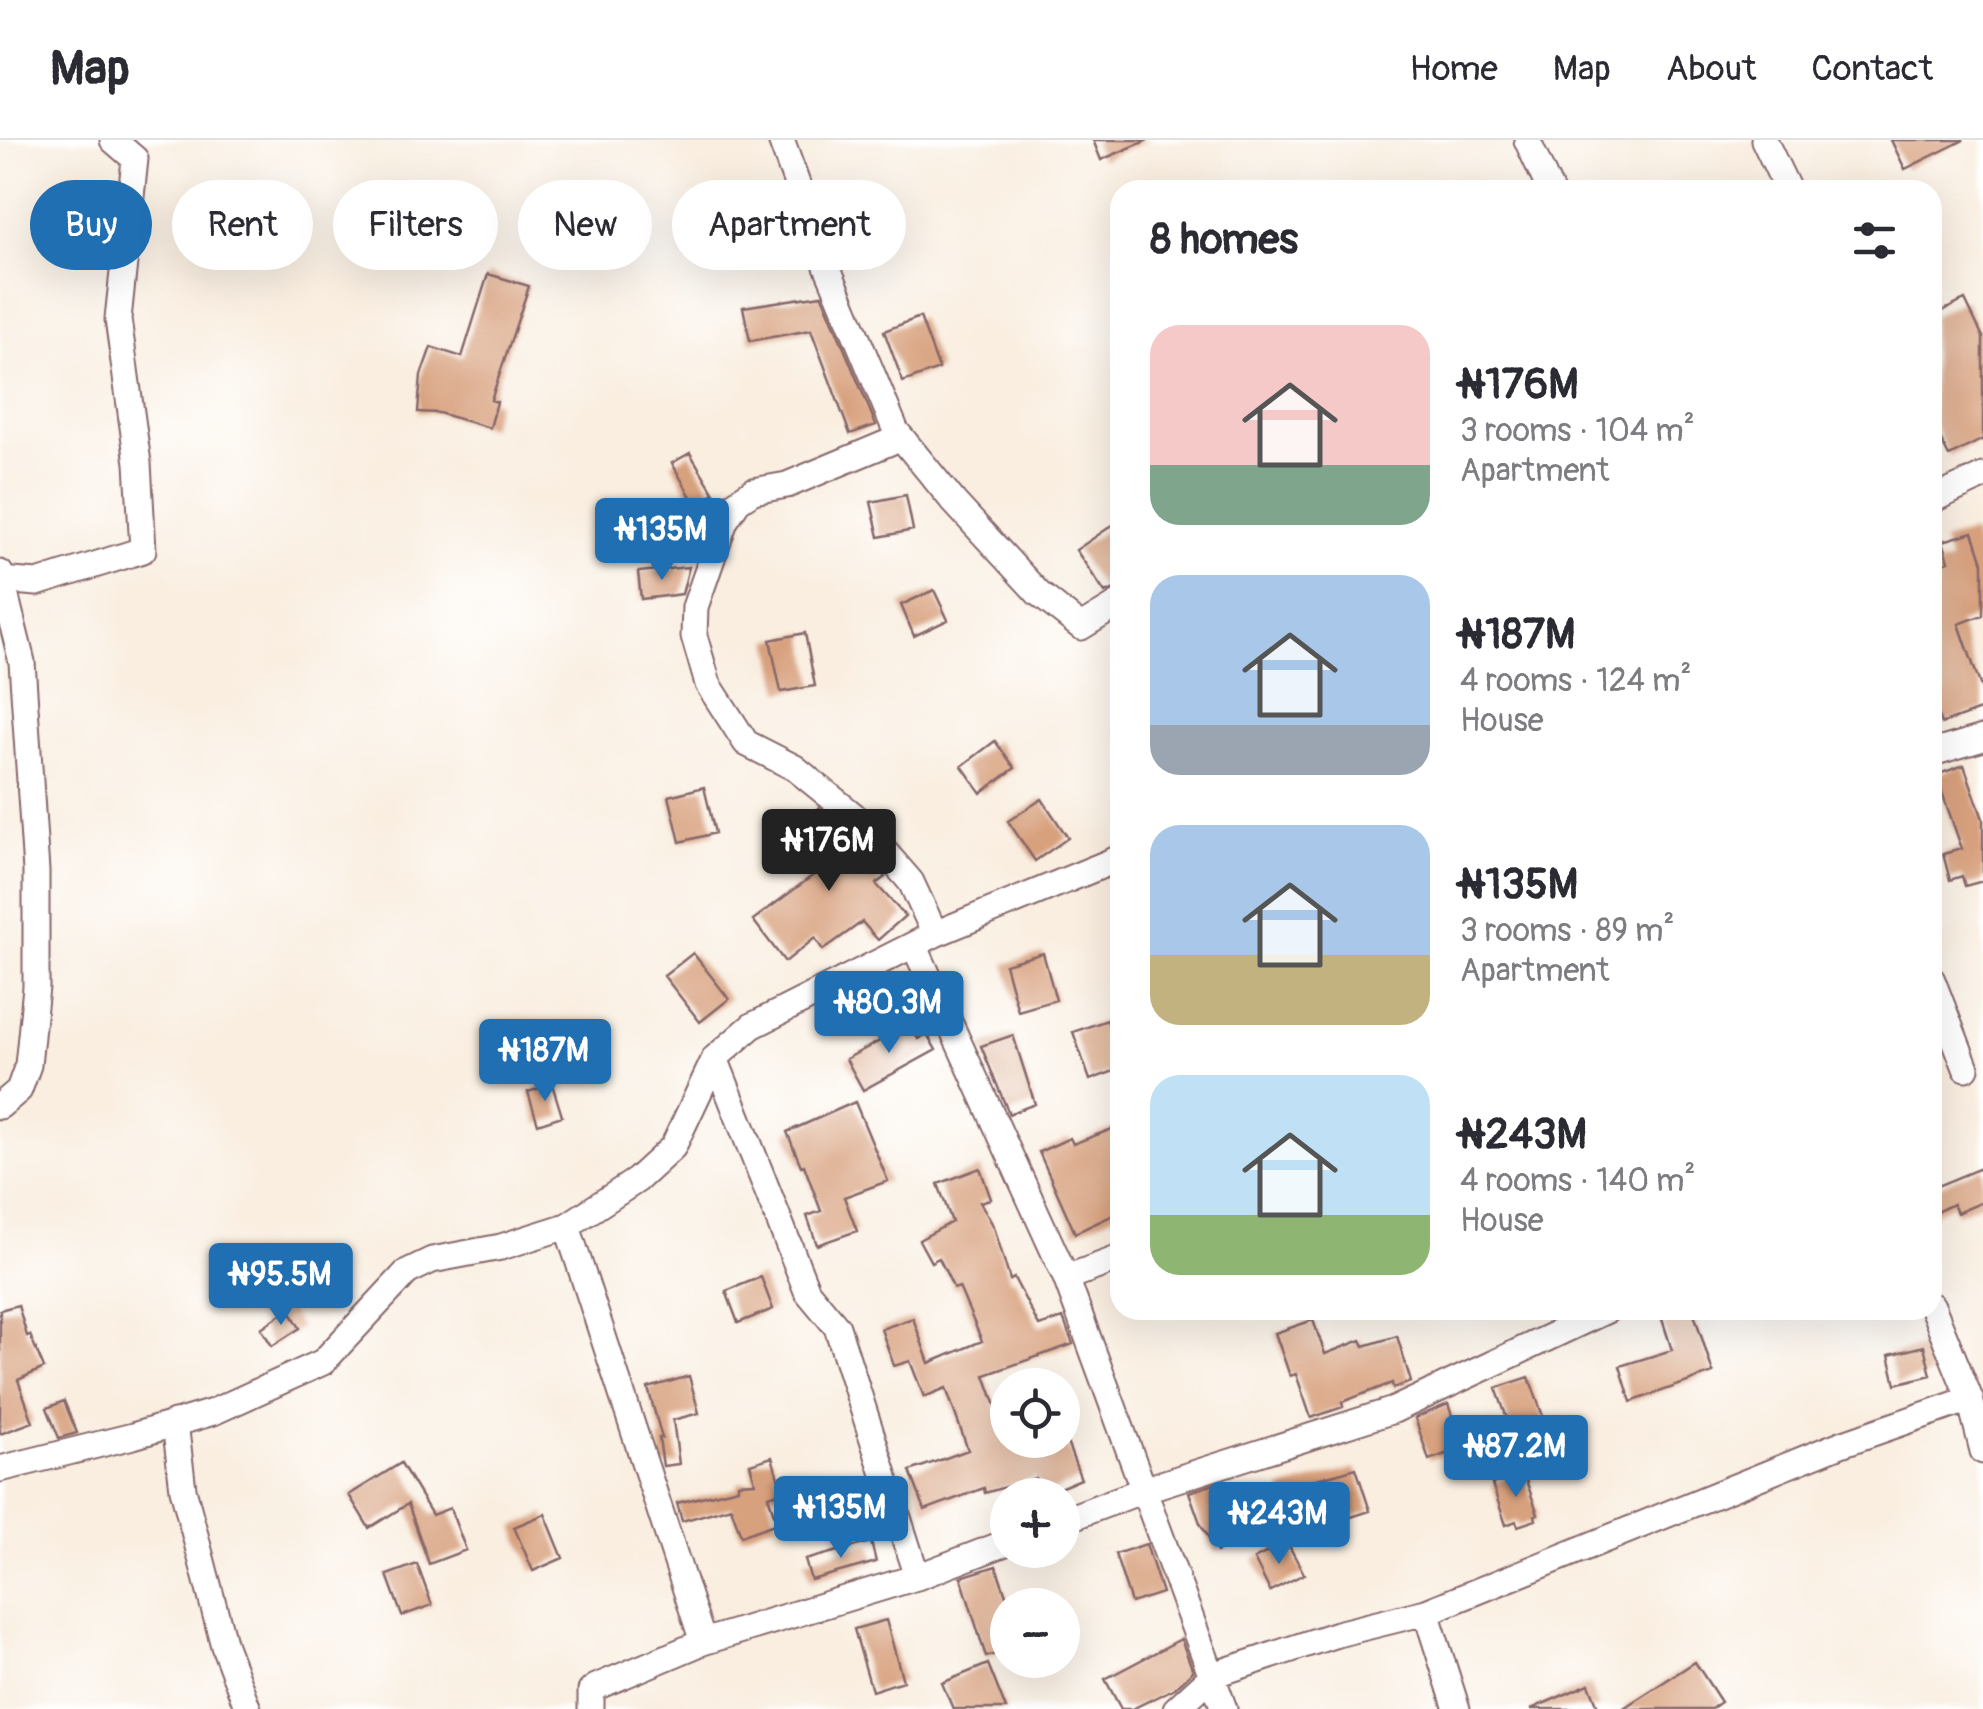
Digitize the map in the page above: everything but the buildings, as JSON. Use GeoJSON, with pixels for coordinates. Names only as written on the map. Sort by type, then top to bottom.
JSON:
{"type":"FeatureCollection","features":[{"type":"Feature","properties":{"kind":"street"},"geometry":{"type":"LineString","coordinates":[[1,580],[37,582],[142,550],[138,463],[118,319],[135,160],[113,140]]}},
{"type":"Feature","properties":{"kind":"street"},"geometry":{"type":"LineString","coordinates":[[781,140],[827,266],[896,431],[954,502],[1038,593],[1081,626],[1110,609]]}},
{"type":"Feature","properties":{"kind":"street"},"geometry":{"type":"LineString","coordinates":[[1527,140],[1545,180]]}},
{"type":"Feature","properties":{"kind":"street"},"geometry":{"type":"LineString","coordinates":[[1764,140],[1783,180]]}},
{"type":"Feature","properties":{"kind":"street"},"geometry":{"type":"LineString","coordinates":[[896,431],[896,438],[890,442],[787,485],[754,491],[738,501],[724,522],[695,608],[694,636],[708,684],[746,743],[796,768],[853,814],[911,882],[924,939],[1066,1278],[1224,1709]]}},
{"type":"Feature","properties":{"kind":"street"},"geometry":{"type":"LineString","coordinates":[[1942,495],[1983,476]]}},
{"type":"Feature","properties":{"kind":"street"},"geometry":{"type":"LineString","coordinates":[[0,572],[22,662],[36,910],[36,987],[28,1065],[19,1090],[0,1106]]}},
{"type":"Feature","properties":{"kind":"street"},"geometry":{"type":"LineString","coordinates":[[1942,750],[1983,738]]}},
{"type":"Feature","properties":{"kind":"street"},"geometry":{"type":"LineString","coordinates":[[0,1468],[176,1424],[323,1362],[407,1272],[432,1260],[501,1247],[567,1226],[608,1202],[673,1147],[715,1058],[752,1026],[924,939],[1110,862]]}},
{"type":"Feature","properties":{"kind":"street"},"geometry":{"type":"LineString","coordinates":[[1942,1006],[1966,1068]]}},
{"type":"Feature","properties":{"kind":"street"},"geometry":{"type":"LineString","coordinates":[[715,1058],[807,1291],[837,1327],[917,1577]]}},
{"type":"Feature","properties":{"kind":"street"},"geometry":{"type":"LineString","coordinates":[[567,1226],[703,1642]]}},
{"type":"Feature","properties":{"kind":"street"},"geometry":{"type":"LineString","coordinates":[[1066,1278],[1110,1262]]}},
{"type":"Feature","properties":{"kind":"street"},"geometry":{"type":"LineString","coordinates":[[1080,1514],[1146,1489],[1394,1410],[1586,1320]]}},
{"type":"Feature","properties":{"kind":"street"},"geometry":{"type":"LineString","coordinates":[[1938,1320],[1970,1399],[1983,1451]]}},
{"type":"Feature","properties":{"kind":"street"},"geometry":{"type":"LineString","coordinates":[[1176,1709],[1213,1675],[1337,1634],[1426,1612],[1841,1444],[1970,1399]]}},
{"type":"Feature","properties":{"kind":"street"},"geometry":{"type":"LineString","coordinates":[[176,1424],[183,1489],[224,1646],[248,1709]]}},
{"type":"Feature","properties":{"kind":"street"},"geometry":{"type":"LineString","coordinates":[[591,1709],[590,1690],[703,1642],[917,1577],[990,1549]]}},
{"type":"Feature","properties":{"kind":"street"},"geometry":{"type":"LineString","coordinates":[[1426,1612],[1457,1709]]}}]}
